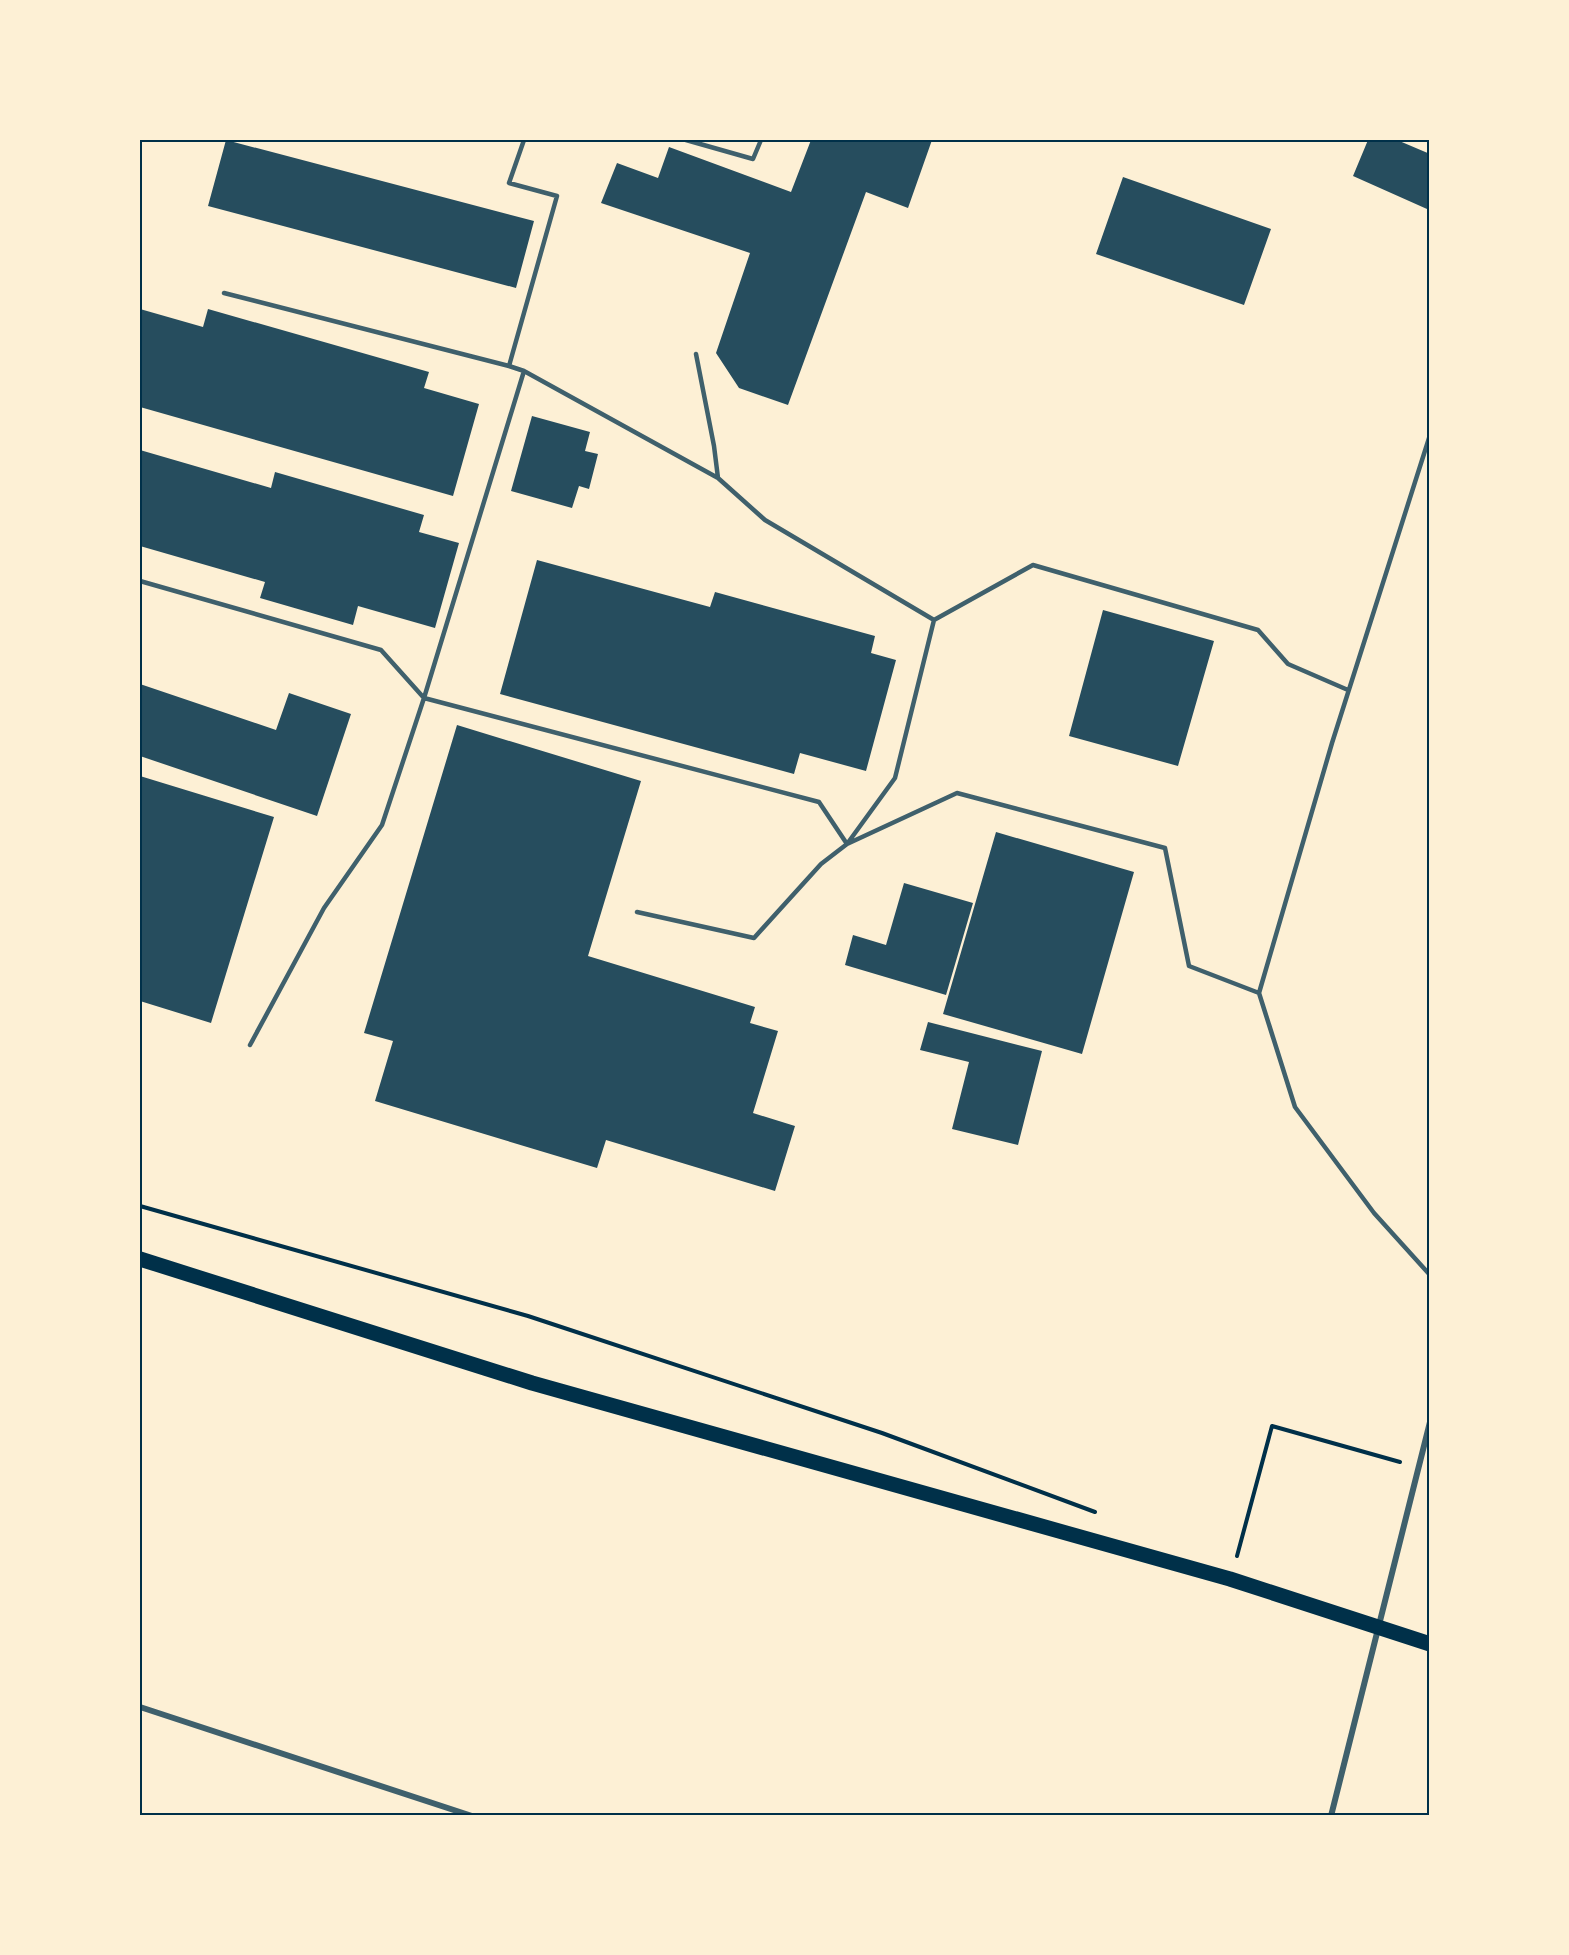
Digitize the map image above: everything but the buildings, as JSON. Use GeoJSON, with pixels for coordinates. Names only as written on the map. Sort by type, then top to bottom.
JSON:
{"type":"FeatureCollection","features":[{"type":"Feature","properties":{"kind":"main road"},"geometry":{"type":"LineString","coordinates":[[140,1259],[532,1383],[1232,1572],[1430,1644]]}},
{"type":"Feature","properties":{"kind":"street"},"geometry":{"type":"LineString","coordinates":[[1331,1815],[1430,1422]]}},
{"type":"Feature","properties":{"kind":"street"},"geometry":{"type":"LineString","coordinates":[[140,1707],[472,1815]]}},
{"type":"Feature","properties":{"kind":"lane"},"geometry":{"type":"LineString","coordinates":[[509,366],[557,196],[509,183],[524,140]]}},
{"type":"Feature","properties":{"kind":"lane"},"geometry":{"type":"LineString","coordinates":[[686,140],[753,159],[761,140]]}},
{"type":"Feature","properties":{"kind":"lane"},"geometry":{"type":"LineString","coordinates":[[224,293],[524,371],[718,478],[765,520],[934,620]]}},
{"type":"Feature","properties":{"kind":"lane"},"geometry":{"type":"LineString","coordinates":[[696,354],[718,478]]}},
{"type":"Feature","properties":{"kind":"lane"},"geometry":{"type":"LineString","coordinates":[[250,1045],[324,908],[382,825],[424,698],[524,371]]}},
{"type":"Feature","properties":{"kind":"lane"},"geometry":{"type":"LineString","coordinates":[[1430,435],[1348,690],[1259,993],[1295,1107],[1374,1213],[1430,1275]]}},
{"type":"Feature","properties":{"kind":"lane"},"geometry":{"type":"LineString","coordinates":[[848,844],[895,778],[934,620],[1033,565],[1258,630],[1288,664],[1348,690]]}},
{"type":"Feature","properties":{"kind":"lane"},"geometry":{"type":"LineString","coordinates":[[140,581],[381,650],[424,698],[819,802],[848,844]]}},
{"type":"Feature","properties":{"kind":"lane"},"geometry":{"type":"LineString","coordinates":[[638,912],[754,938],[821,864],[848,844],[957,793],[1166,848],[1189,966],[1259,993]]}},
{"type":"Feature","properties":{"kind":"path"},"geometry":{"type":"LineString","coordinates":[[140,1206],[528,1316],[882,1433],[1102,1515]]}},
{"type":"Feature","properties":{"kind":"path"},"geometry":{"type":"LineString","coordinates":[[1232,1572],[1272,1426],[1418,1467]]}}]}
